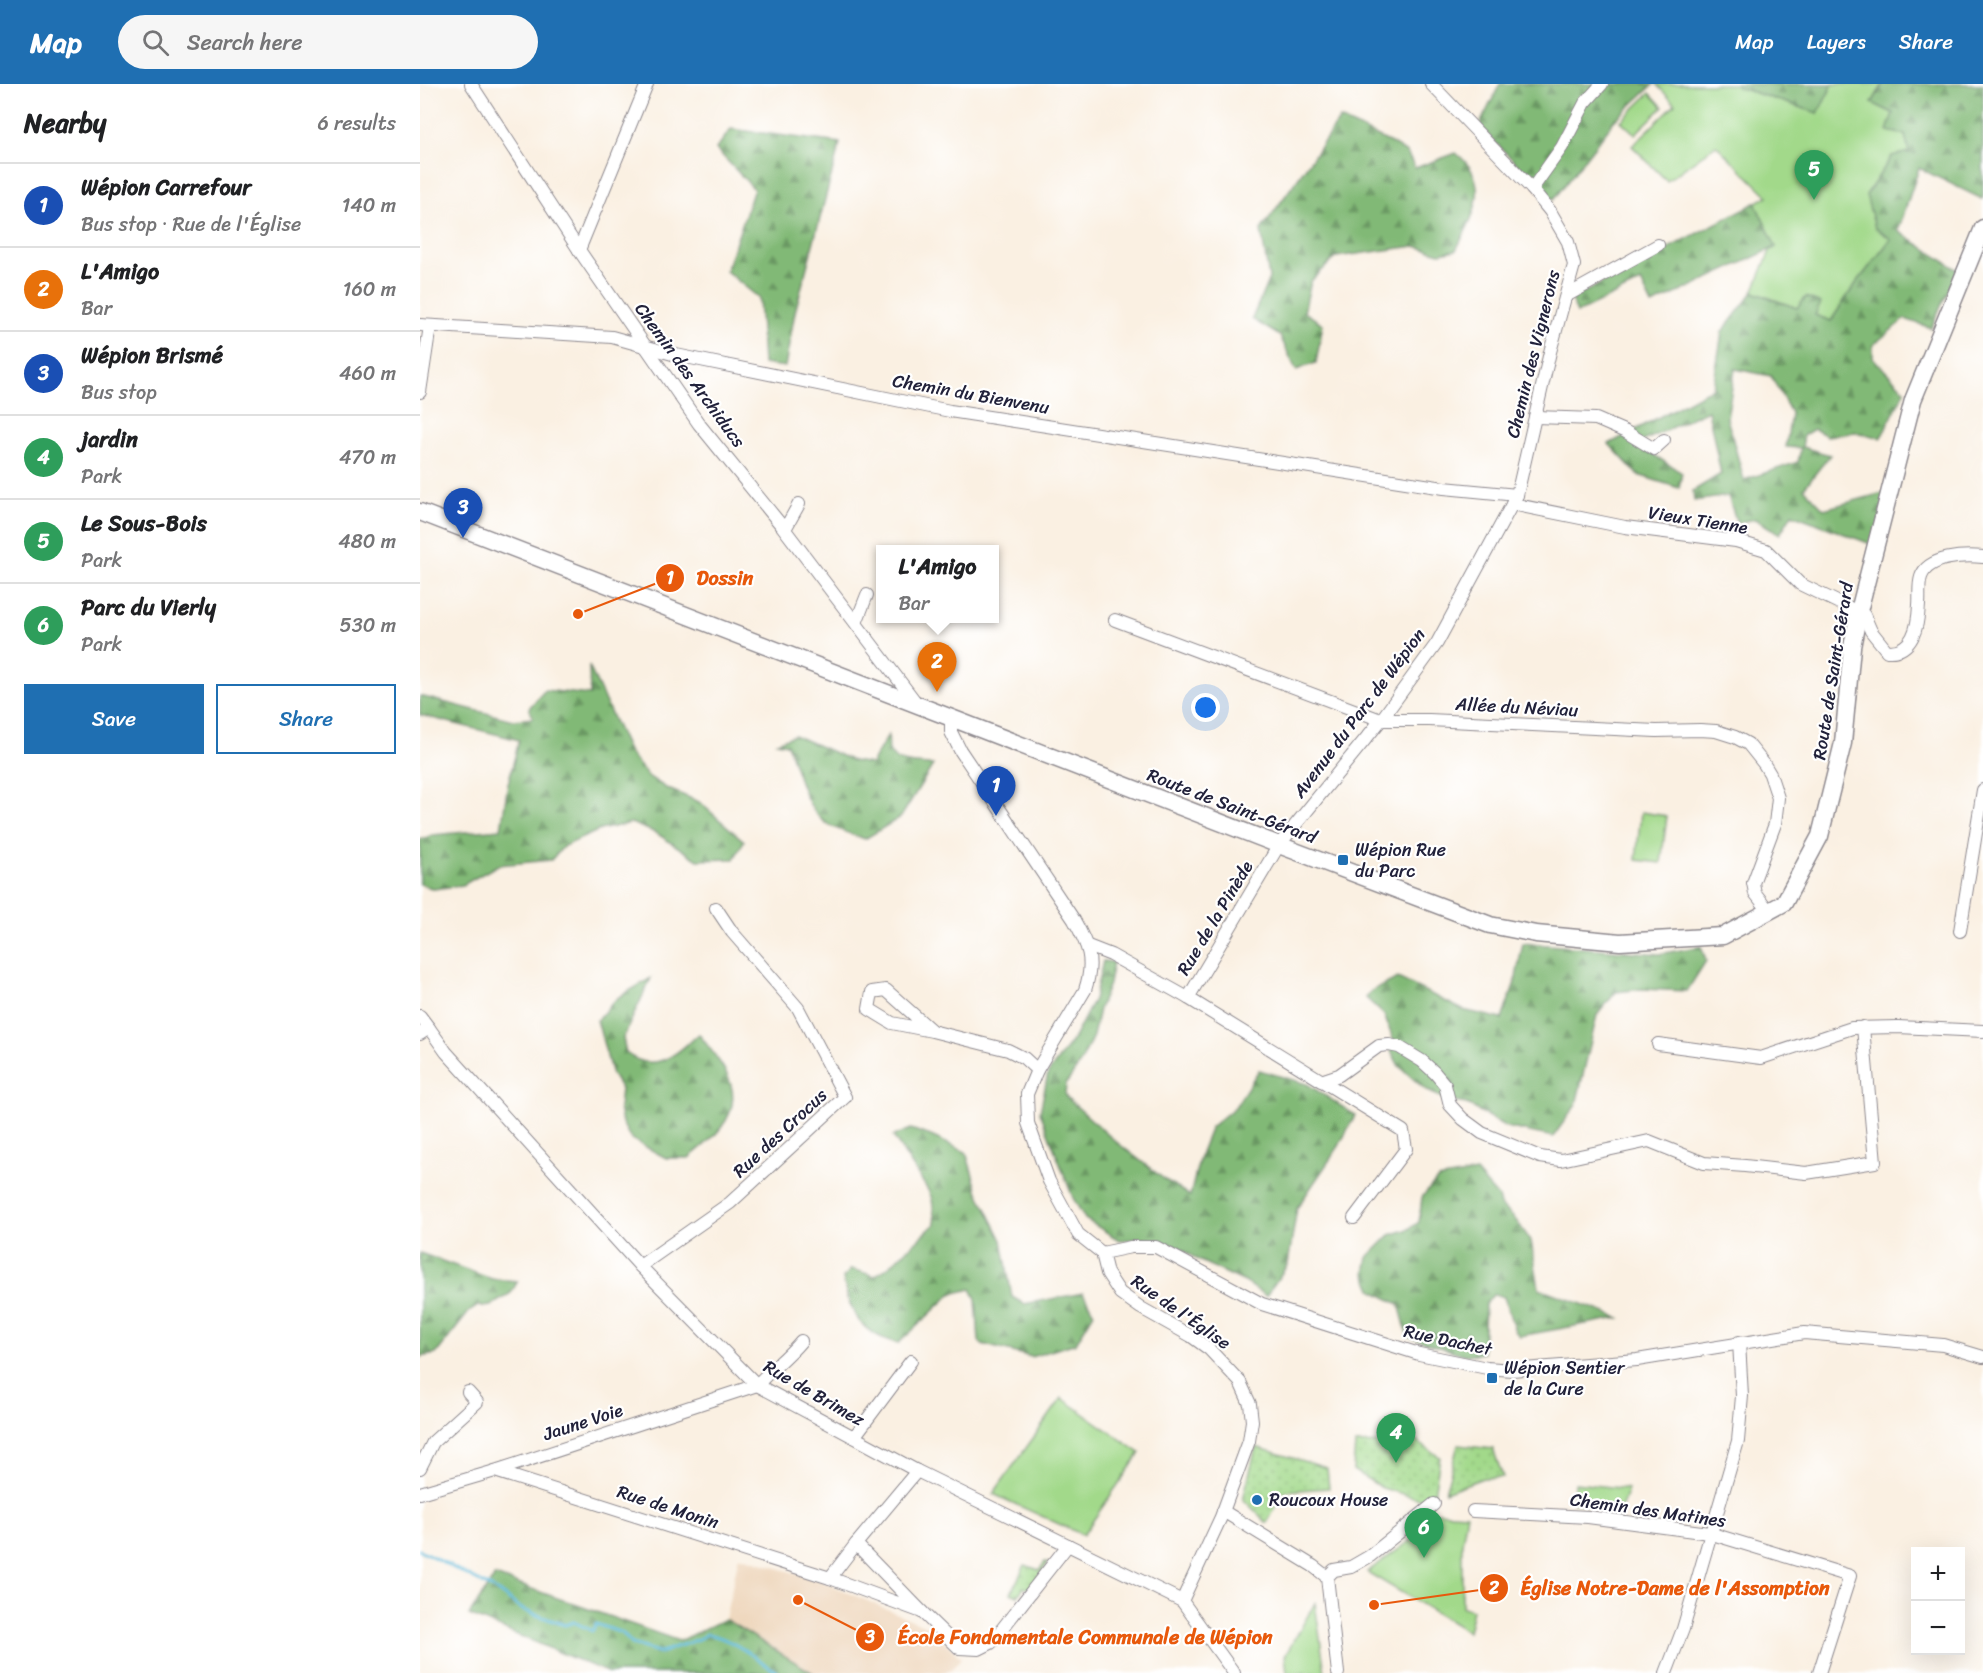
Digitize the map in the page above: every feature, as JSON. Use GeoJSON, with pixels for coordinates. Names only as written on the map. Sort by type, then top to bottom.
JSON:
{"type":"FeatureCollection","features":[{"type":"Feature","properties":{"kind":"main road","name":"Route de Saint-Gérard"},"geometry":{"type":"LineString","coordinates":[[420,512],[1490,925],[1536,934],[1620,942],[1723,936],[1784,903],[1820,836],[1843,743],[1852,647],[1859,611],[1913,400],[1983,228]]}},
{"type":"Feature","properties":{"kind":"street","name":"Chemin des Archiducs"},"geometry":{"type":"LineString","coordinates":[[471,84],[579,250],[699,424],[785,529],[917,705]]}},
{"type":"Feature","properties":{"kind":"street"},"geometry":{"type":"LineString","coordinates":[[579,250],[647,84]]}},
{"type":"Feature","properties":{"kind":"street","name":"Chemin des Vignerons"},"geometry":{"type":"LineString","coordinates":[[1431,84],[1532,189],[1550,211],[1568,242],[1574,264],[1550,352],[1515,500]]}},
{"type":"Feature","properties":{"kind":"street"},"geometry":{"type":"LineString","coordinates":[[1532,189],[1562,147],[1585,103],[1602,84]]}},
{"type":"Feature","properties":{"kind":"street"},"geometry":{"type":"LineString","coordinates":[[1566,296],[1658,245]]}},
{"type":"Feature","properties":{"kind":"street"},"geometry":{"type":"LineString","coordinates":[[420,392],[425,325]]}},
{"type":"Feature","properties":{"kind":"street","name":"Chemin du Bienvenu"},"geometry":{"type":"LineString","coordinates":[[425,325],[612,337],[676,355],[951,411],[1515,500]]}},
{"type":"Feature","properties":{"kind":"street"},"geometry":{"type":"LineString","coordinates":[[1535,417],[1596,419],[1626,432],[1654,449],[1664,440]]}},
{"type":"Feature","properties":{"kind":"street","name":"Vieux Tienne"},"geometry":{"type":"LineString","coordinates":[[1515,500],[1625,527],[1736,542],[1766,550],[1800,584],[1851,610],[1859,611]]}},
{"type":"Feature","properties":{"kind":"street","name":"Avenue du Parc de Wépion"},"geometry":{"type":"LineString","coordinates":[[1280,845],[1381,720],[1437,643],[1515,500]]}},
{"type":"Feature","properties":{"kind":"street"},"geometry":{"type":"LineString","coordinates":[[785,529],[799,504]]}},
{"type":"Feature","properties":{"kind":"street"},"geometry":{"type":"LineString","coordinates":[[1859,611],[1864,615],[1876,639],[1887,651],[1896,652],[1907,647],[1912,636],[1919,608],[1921,577],[1927,568],[1949,557],[1983,557]]}},
{"type":"Feature","properties":{"kind":"street"},"geometry":{"type":"LineString","coordinates":[[856,623],[867,595]]}},
{"type":"Feature","properties":{"kind":"street","name":"Allée du Néviau"},"geometry":{"type":"LineString","coordinates":[[1115,620],[1381,720],[1429,720],[1656,732],[1700,730],[1716,731],[1735,737],[1748,744],[1764,764],[1778,798],[1775,824],[1753,883],[1755,893],[1769,911]]}},
{"type":"Feature","properties":{"kind":"street"},"geometry":{"type":"LineString","coordinates":[[951,717],[951,732],[960,750],[1074,920],[1088,946],[1089,979],[1085,990],[1037,1070],[1029,1087],[1026,1103],[1028,1123],[1034,1143],[1060,1203],[1078,1234],[1102,1253]]}},
{"type":"Feature","properties":{"kind":"street"},"geometry":{"type":"LineString","coordinates":[[1960,931],[1983,790]]}},
{"type":"Feature","properties":{"kind":"street","name":"Rue de la Pinède"},"geometry":{"type":"LineString","coordinates":[[1280,845],[1188,999],[1403,1131],[1406,1149],[1354,1218]]}},
{"type":"Feature","properties":{"kind":"street","name":"Rue des Crocus"},"geometry":{"type":"LineString","coordinates":[[640,1266],[730,1203],[845,1097],[798,1008],[732,932],[716,908]]}},
{"type":"Feature","properties":{"kind":"street"},"geometry":{"type":"LineString","coordinates":[[1088,946],[1111,955],[1188,999]]}},
{"type":"Feature","properties":{"kind":"street"},"geometry":{"type":"LineString","coordinates":[[932,1031],[886,990],[872,992],[869,1009],[892,1023],[1008,1050],[1024,1058],[1037,1070]]}},
{"type":"Feature","properties":{"kind":"street","name":"Rue de Brimez"},"geometry":{"type":"LineString","coordinates":[[420,1016],[424,1031],[446,1052],[640,1266],[757,1385],[917,1471],[1182,1602],[1234,1673]]}},
{"type":"Feature","properties":{"kind":"street"},"geometry":{"type":"LineString","coordinates":[[1658,1044],[1761,1059],[1852,1028],[1983,1031]]}},
{"type":"Feature","properties":{"kind":"street"},"geometry":{"type":"LineString","coordinates":[[1321,1081],[1339,1075],[1379,1046],[1389,1045],[1399,1047],[1422,1061],[1435,1073],[1445,1085],[1450,1105],[1462,1119],[1482,1133],[1540,1157],[1561,1160],[1649,1141],[1704,1163],[1806,1173],[1875,1162],[1863,1028]]}},
{"type":"Feature","properties":{"kind":"street","name":"Rue Dachet"},"geometry":{"type":"LineString","coordinates":[[1102,1253],[1131,1247],[1156,1247],[1262,1304],[1419,1354],[1487,1368],[1512,1370],[1637,1360],[1804,1333],[1943,1345],[1983,1357]]}},
{"type":"Feature","properties":{"kind":"street","name":"Rue de l'Église"},"geometry":{"type":"LineString","coordinates":[[1102,1253],[1107,1273],[1120,1293],[1209,1349],[1240,1382],[1250,1404],[1252,1421],[1249,1441],[1223,1511],[1182,1602]]}},
{"type":"Feature","properties":{"kind":"street"},"geometry":{"type":"LineString","coordinates":[[757,1385],[801,1341]]}},
{"type":"Feature","properties":{"kind":"street"},"geometry":{"type":"LineString","coordinates":[[1666,1673],[1683,1629],[1709,1533],[1738,1441],[1742,1395],[1739,1342]]}},
{"type":"Feature","properties":{"kind":"street"},"geometry":{"type":"LineString","coordinates":[[854,1437],[911,1361]]}},
{"type":"Feature","properties":{"kind":"street","name":"Jaune Voie"},"geometry":{"type":"LineString","coordinates":[[421,1490],[495,1471],[757,1385]]}},
{"type":"Feature","properties":{"kind":"street"},"geometry":{"type":"LineString","coordinates":[[420,1468],[433,1442],[477,1402],[468,1392]]}},
{"type":"Feature","properties":{"kind":"street","name":"Rue de Monin"},"geometry":{"type":"LineString","coordinates":[[495,1471],[830,1578],[922,1612]]}},
{"type":"Feature","properties":{"kind":"street"},"geometry":{"type":"LineString","coordinates":[[830,1578],[917,1471]]}},
{"type":"Feature","properties":{"kind":"street"},"geometry":{"type":"LineString","coordinates":[[1327,1577],[1334,1570],[1351,1567],[1370,1556],[1434,1504]]}},
{"type":"Feature","properties":{"kind":"street"},"geometry":{"type":"LineString","coordinates":[[1223,1511],[1327,1577],[1338,1673]]}},
{"type":"Feature","properties":{"kind":"street","name":"Chemin des Matines"},"geometry":{"type":"LineString","coordinates":[[1473,1511],[1588,1517],[1709,1533],[1850,1576],[1819,1673]]}},
{"type":"Feature","properties":{"kind":"street"},"geometry":{"type":"LineString","coordinates":[[856,1544],[960,1648],[979,1649],[991,1643],[1068,1545]]}},
{"type":"Feature","properties":{"kind":"shaded area"},"geometry":{"type":"Polygon","coordinates":[[[739,1556],[823,1582],[931,1628],[961,1658],[951,1670],[940,1673],[813,1673],[725,1619],[739,1556]]]}},
{"type":"Feature","properties":{"kind":"green space"},"geometry":{"type":"Polygon","coordinates":[[[1500,84],[1654,84],[1614,121],[1553,200],[1479,126],[1500,84]]]}},
{"type":"Feature","properties":{"kind":"green space"},"geometry":{"type":"Polygon","coordinates":[[[1656,84],[1735,84],[1737,87],[1818,113],[1833,84],[1883,84],[1872,103],[1893,113],[1905,135],[1909,152],[1891,239],[1852,289],[1831,321],[1753,292],[1770,251],[1776,247],[1755,203],[1768,196],[1716,145],[1667,181],[1632,146],[1675,104],[1656,84]]]}},
{"type":"Feature","properties":{"kind":"green space"},"geometry":{"type":"Polygon","coordinates":[[[1735,84],[1833,84],[1818,113],[1737,87],[1735,84]]]}},
{"type":"Feature","properties":{"kind":"green space"},"geometry":{"type":"Polygon","coordinates":[[[1883,84],[1983,84],[1982,199],[1919,168],[1898,231],[1958,270],[1931,328],[1905,319],[1873,345],[1873,358],[1905,391],[1881,438],[1855,432],[1827,436],[1814,429],[1804,435],[1802,447],[1830,455],[1804,488],[1824,509],[1890,491],[1876,546],[1792,514],[1780,534],[1755,519],[1737,523],[1728,496],[1694,501],[1693,491],[1721,474],[1708,410],[1637,444],[1682,473],[1679,488],[1638,475],[1609,444],[1713,388],[1722,332],[1753,292],[1797,308],[1806,297],[1821,303],[1815,315],[1831,321],[1852,289],[1891,239],[1875,228],[1866,195],[1892,156],[1909,152],[1905,135],[1887,131],[1893,113],[1872,103],[1883,84]],[[1735,369],[1727,418],[1744,480],[1798,462],[1801,448],[1786,447],[1791,413],[1771,376],[1735,369]]]}},
{"type":"Feature","properties":{"kind":"green space"},"geometry":{"type":"Polygon","coordinates":[[[1650,93],[1663,107],[1635,134],[1621,121],[1650,93]]]}},
{"type":"Feature","properties":{"kind":"green space"},"geometry":{"type":"Polygon","coordinates":[[[1340,119],[1407,153],[1415,168],[1456,153],[1468,164],[1474,176],[1477,200],[1469,225],[1456,250],[1440,253],[1415,246],[1336,257],[1311,281],[1304,312],[1323,324],[1316,363],[1296,370],[1280,336],[1252,319],[1269,278],[1261,230],[1340,119]]]}},
{"type":"Feature","properties":{"kind":"green space"},"geometry":{"type":"Polygon","coordinates":[[[731,129],[840,143],[795,312],[785,367],[763,364],[759,298],[726,271],[754,189],[716,149],[731,129]]]}},
{"type":"Feature","properties":{"kind":"green space"},"geometry":{"type":"Polygon","coordinates":[[[1755,203],[1776,247],[1652,305],[1641,282],[1577,313],[1571,299],[1755,203]]]}},
{"type":"Feature","properties":{"kind":"green space"},"geometry":{"type":"Polygon","coordinates":[[[589,666],[629,753],[649,777],[666,788],[699,802],[744,841],[734,859],[698,860],[656,833],[631,823],[600,830],[564,846],[551,860],[498,865],[463,885],[434,889],[420,884],[420,840],[432,835],[501,829],[508,784],[519,740],[420,715],[420,696],[513,720],[533,718],[529,708],[545,690],[590,695],[589,666]]]}},
{"type":"Feature","properties":{"kind":"green space"},"geometry":{"type":"Polygon","coordinates":[[[794,735],[853,761],[871,764],[888,735],[889,750],[897,759],[908,763],[933,765],[901,817],[865,839],[830,826],[818,817],[802,787],[787,744],[777,742],[794,735]]]}},
{"type":"Feature","properties":{"kind":"green space"},"geometry":{"type":"Polygon","coordinates":[[[1641,812],[1667,816],[1661,863],[1636,860],[1641,812]]]}},
{"type":"Feature","properties":{"kind":"green space"},"geometry":{"type":"Polygon","coordinates":[[[1523,943],[1660,954],[1701,946],[1706,961],[1687,991],[1642,989],[1616,992],[1597,1015],[1576,1105],[1553,1137],[1506,1127],[1467,1104],[1448,1101],[1426,1090],[1399,1066],[1391,1051],[1393,1039],[1384,1015],[1366,998],[1371,991],[1398,978],[1463,1010],[1502,1019],[1515,982],[1523,943]]]}},
{"type":"Feature","properties":{"kind":"green space"},"geometry":{"type":"Polygon","coordinates":[[[1103,961],[1113,962],[1109,984],[1099,1009],[1093,1036],[1081,1062],[1066,1084],[1065,1096],[1114,1140],[1190,1196],[1201,1152],[1211,1127],[1235,1107],[1259,1070],[1307,1084],[1355,1115],[1339,1146],[1297,1208],[1288,1264],[1266,1296],[1245,1282],[1198,1260],[1177,1246],[1145,1239],[1119,1240],[1085,1219],[1073,1198],[1040,1112],[1048,1073],[1074,1038],[1094,999],[1103,961]]]}},
{"type":"Feature","properties":{"kind":"green space"},"geometry":{"type":"Polygon","coordinates":[[[651,978],[623,1038],[626,1053],[646,1062],[656,1062],[673,1055],[699,1034],[723,1068],[732,1091],[729,1116],[713,1137],[689,1158],[666,1158],[631,1139],[622,1123],[619,1108],[621,1089],[612,1075],[597,1020],[617,998],[651,978]]]}},
{"type":"Feature","properties":{"kind":"green space"},"geometry":{"type":"Polygon","coordinates":[[[911,1129],[966,1152],[978,1192],[1002,1240],[1012,1297],[1024,1304],[1083,1293],[1094,1313],[1076,1343],[1031,1357],[982,1344],[979,1341],[976,1299],[971,1289],[951,1294],[899,1343],[875,1335],[859,1321],[849,1302],[843,1278],[851,1269],[875,1276],[887,1268],[935,1224],[932,1199],[928,1190],[893,1136],[911,1129]]]}},
{"type":"Feature","properties":{"kind":"green space"},"geometry":{"type":"Polygon","coordinates":[[[1476,1172],[1498,1197],[1500,1205],[1515,1219],[1531,1241],[1539,1288],[1619,1318],[1520,1336],[1515,1331],[1504,1297],[1494,1294],[1485,1304],[1483,1353],[1465,1355],[1408,1337],[1399,1304],[1373,1291],[1365,1273],[1368,1257],[1390,1235],[1409,1229],[1419,1222],[1422,1197],[1438,1179],[1476,1172]]]}},
{"type":"Feature","properties":{"kind":"green space"},"geometry":{"type":"Polygon","coordinates":[[[420,1253],[492,1279],[518,1281],[511,1293],[491,1306],[478,1306],[469,1312],[436,1354],[420,1357],[420,1253]]]}},
{"type":"Feature","properties":{"kind":"green space"},"geometry":{"type":"Polygon","coordinates":[[[1062,1398],[1140,1453],[1083,1535],[993,1494],[1062,1398]]]}},
{"type":"Feature","properties":{"kind":"green space"},"geometry":{"type":"Polygon","coordinates":[[[1387,1434],[1416,1441],[1440,1457],[1434,1494],[1420,1499],[1382,1488],[1353,1470],[1355,1444],[1384,1443],[1387,1434]]]}},
{"type":"Feature","properties":{"kind":"green space"},"geometry":{"type":"Polygon","coordinates":[[[1458,1445],[1493,1449],[1503,1477],[1483,1478],[1445,1492],[1458,1445]]]}},
{"type":"Feature","properties":{"kind":"green space"},"geometry":{"type":"Polygon","coordinates":[[[1256,1447],[1327,1468],[1329,1488],[1285,1491],[1267,1523],[1243,1499],[1256,1447]]]}},
{"type":"Feature","properties":{"kind":"green space"},"geometry":{"type":"Polygon","coordinates":[[[1575,1483],[1628,1489],[1619,1515],[1573,1502],[1575,1483]]]}},
{"type":"Feature","properties":{"kind":"green space"},"geometry":{"type":"Polygon","coordinates":[[[1436,1512],[1467,1514],[1462,1543],[1462,1607],[1473,1610],[1468,1632],[1367,1572],[1424,1531],[1419,1525],[1436,1512]]]}},
{"type":"Feature","properties":{"kind":"green space"},"geometry":{"type":"Polygon","coordinates":[[[1045,1562],[1048,1563],[1030,1588],[1023,1588],[1018,1596],[1011,1593],[1025,1565],[1039,1570],[1045,1562]]]}},
{"type":"Feature","properties":{"kind":"green space"},"geometry":{"type":"Polygon","coordinates":[[[495,1576],[679,1641],[725,1619],[813,1673],[609,1673],[469,1615],[495,1576]]]}},
{"type":"Feature","properties":{"kind":"green space"},"geometry":{"type":"Polygon","coordinates":[[[1315,1603],[1325,1673],[1287,1673],[1285,1656],[1315,1603]]]}},
{"type":"Feature","properties":{"kind":"waterway"},"geometry":{"type":"LineString","coordinates":[[420,1550],[497,1591],[523,1610],[565,1625],[574,1622],[592,1631],[596,1624],[622,1633],[632,1644],[661,1653],[707,1634],[716,1636],[735,1644],[778,1673]]}},
{"type":"Feature","properties":{"kind":"place","name":"Le Sous-Bois"},"geometry":{"type":"Point","coordinates":[1814,200]}},
{"type":"Feature","properties":{"kind":"place","name":"Wépion Brismé"},"geometry":{"type":"Point","coordinates":[463,538]}},
{"type":"Feature","properties":{"kind":"place","name":"Dossin"},"geometry":{"type":"Point","coordinates":[578,614]}},
{"type":"Feature","properties":{"kind":"place","name":"L'Amigo"},"geometry":{"type":"Point","coordinates":[937,692]}},
{"type":"Feature","properties":{"kind":"place","name":"Wépion Carrefour"},"geometry":{"type":"Point","coordinates":[996,816]}},
{"type":"Feature","properties":{"kind":"place","name":"Wépion Rue du Parc"},"geometry":{"type":"Point","coordinates":[1343,860]}},
{"type":"Feature","properties":{"kind":"place","name":"Wépion Sentier de la Cure"},"geometry":{"type":"Point","coordinates":[1492,1378]}},
{"type":"Feature","properties":{"kind":"place","name":"jardin"},"geometry":{"type":"Point","coordinates":[1396,1463]}},
{"type":"Feature","properties":{"kind":"place","name":"Roucoux House"},"geometry":{"type":"Point","coordinates":[1257,1500]}},
{"type":"Feature","properties":{"kind":"place","name":"Parc du Vierly"},"geometry":{"type":"Point","coordinates":[1424,1558]}},
{"type":"Feature","properties":{"kind":"place","name":"École Fondamentale Communale de Wépion"},"geometry":{"type":"Point","coordinates":[798,1600]}},
{"type":"Feature","properties":{"kind":"place","name":"Église Notre-Dame de l'Assomption"},"geometry":{"type":"Point","coordinates":[1374,1605]}}]}
